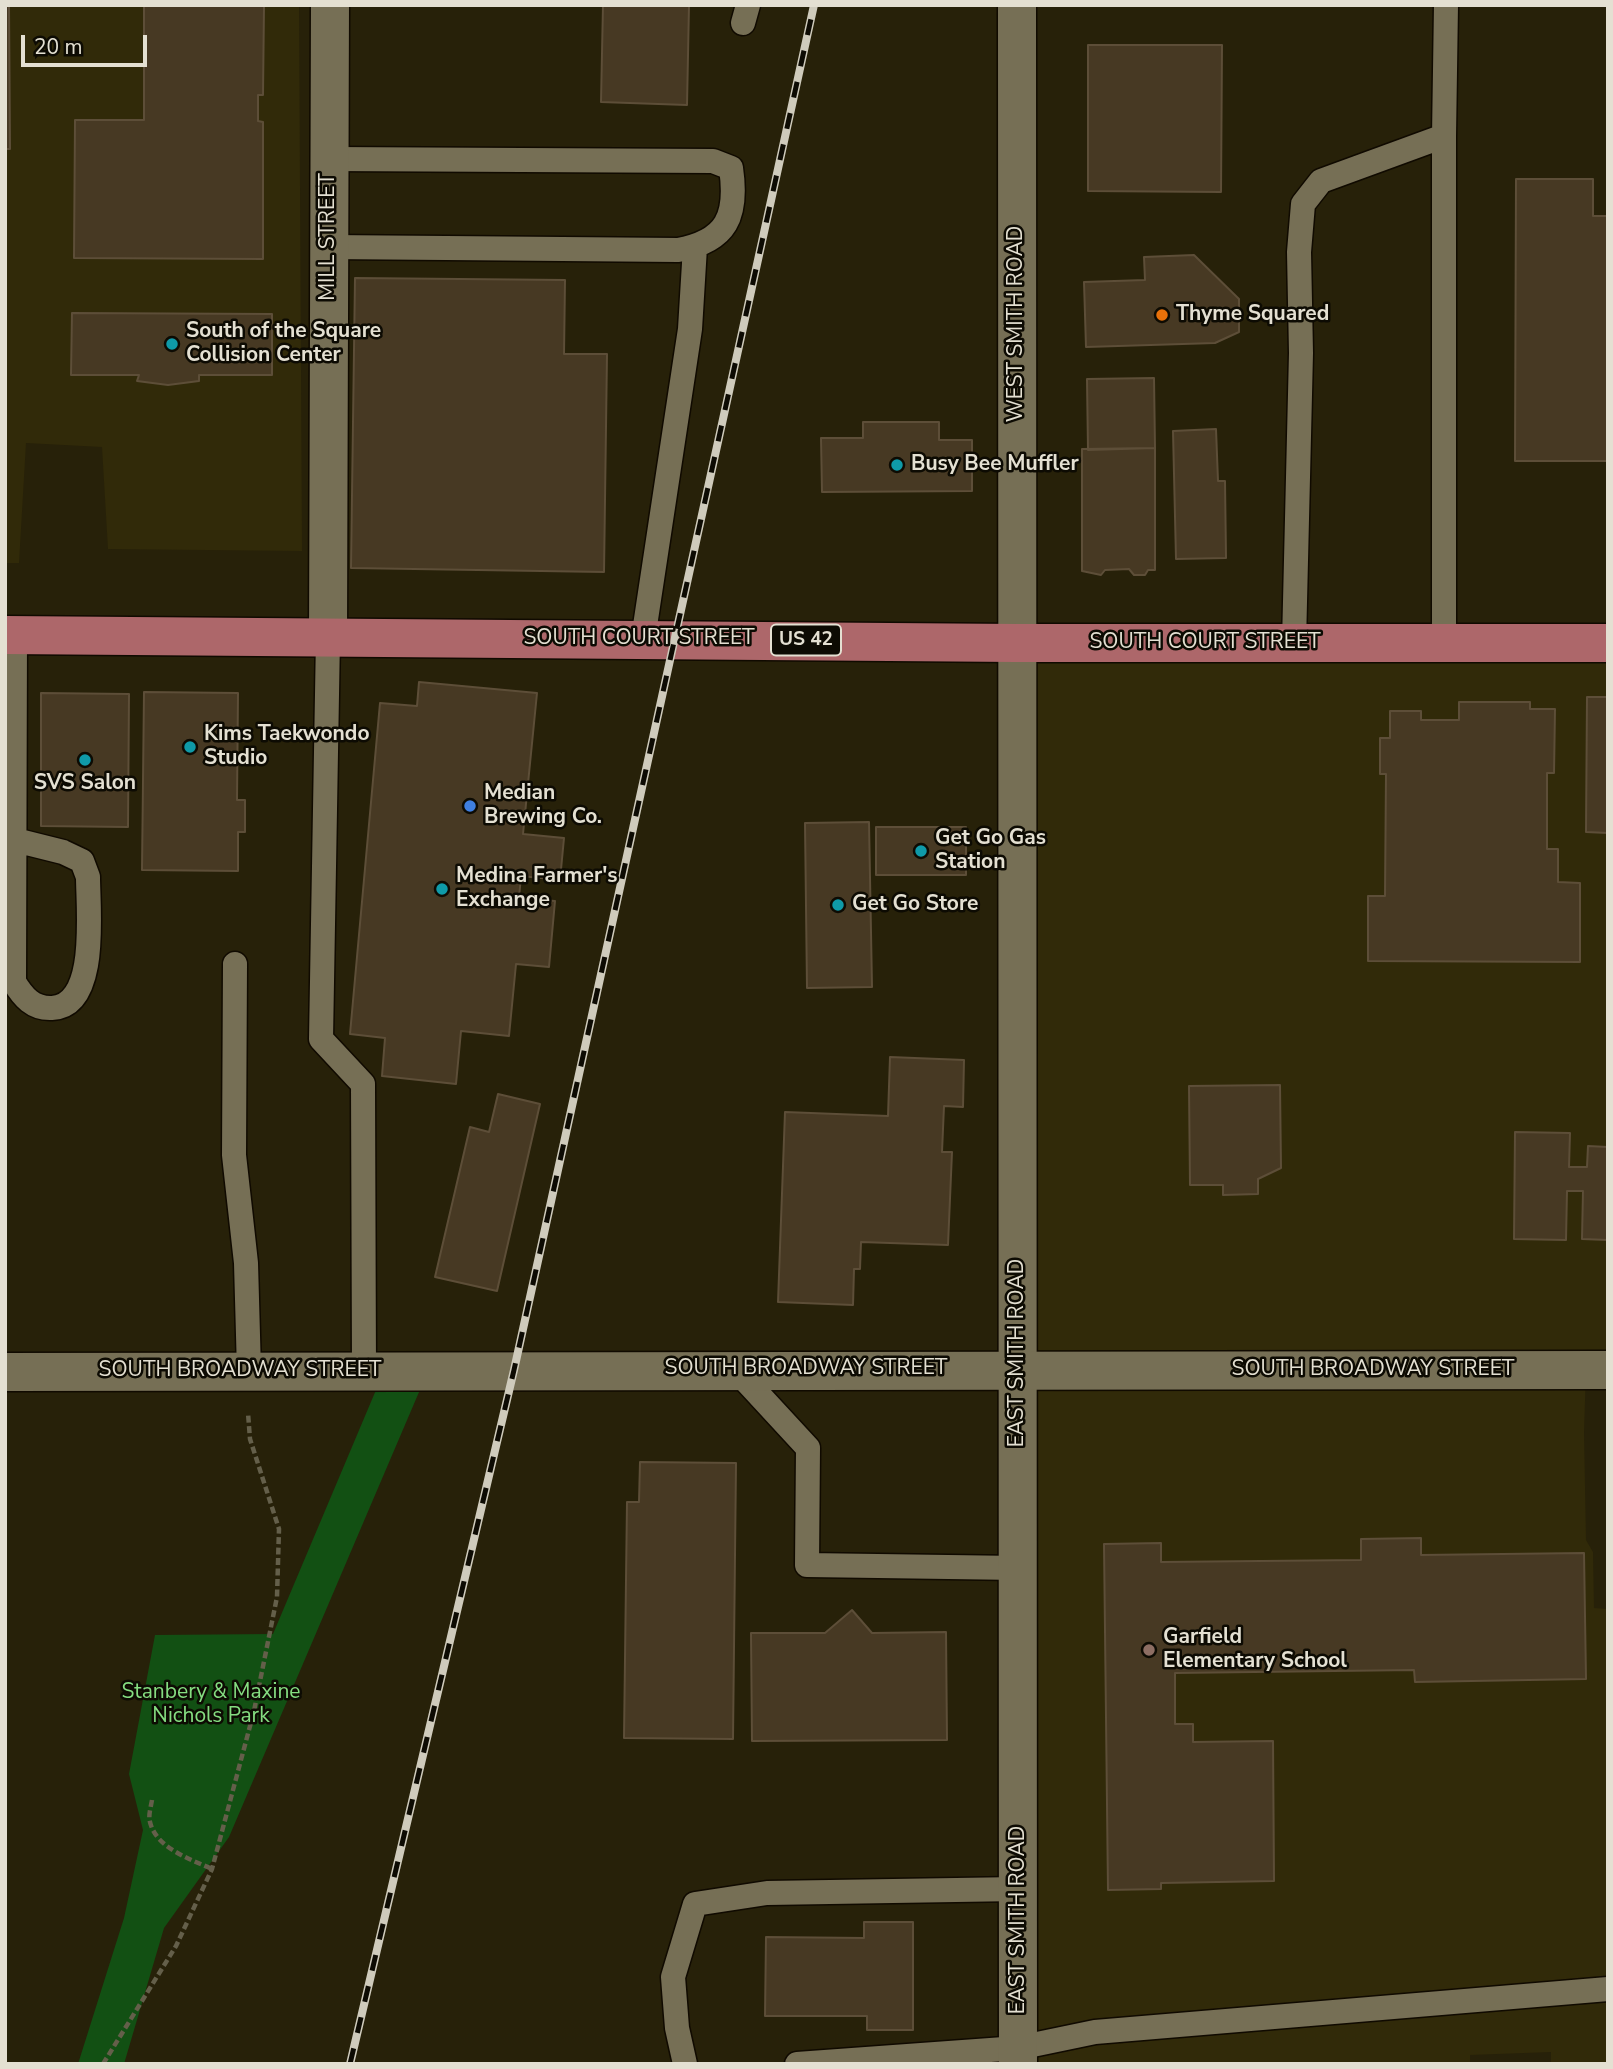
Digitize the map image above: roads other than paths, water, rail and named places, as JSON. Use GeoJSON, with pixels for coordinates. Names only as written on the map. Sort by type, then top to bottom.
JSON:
{"type":"FeatureCollection","features":[{"type":"Feature","properties":{"kind":"highway","name":"SOUTH COURT STREET"},"geometry":{"type":"LineString","coordinates":[[10,635],[1016,643],[1608,643]]}},
{"type":"Feature","properties":{"kind":"street","name":"MILL STREET"},"geometry":{"type":"LineString","coordinates":[[328,637],[330,5]]}},
{"type":"Feature","properties":{"kind":"street","name":"WEST SMITH ROAD"},"geometry":{"type":"LineString","coordinates":[[1016,643],[1017,5]]}},
{"type":"Feature","properties":{"kind":"street","name":"EAST SMITH ROAD"},"geometry":{"type":"LineString","coordinates":[[1016,643],[1018,2056]]}},
{"type":"Feature","properties":{"kind":"street","name":"SOUTH BROADWAY STREET"},"geometry":{"type":"LineString","coordinates":[[5,1372],[1608,1370]]}},
{"type":"Feature","properties":{"kind":"lane"},"geometry":{"type":"LineString","coordinates":[[1444,643],[1446,5]]}},
{"type":"Feature","properties":{"kind":"lane"},"geometry":{"type":"LineString","coordinates":[[1294,643],[1301,353],[1299,252],[1303,204],[1321,181],[1444,136]]}},
{"type":"Feature","properties":{"kind":"lane"},"geometry":{"type":"LineString","coordinates":[[329,247],[678,250],[703,246],[720,234],[732,209],[734,188],[731,168],[713,161],[330,159]]}},
{"type":"Feature","properties":{"kind":"lane"},"geometry":{"type":"LineString","coordinates":[[643,639],[690,329],[695,247]]}},
{"type":"Feature","properties":{"kind":"lane"},"geometry":{"type":"LineString","coordinates":[[10,635],[15,840],[14,982],[22,996],[36,1007],[55,1008],[73,998],[84,982],[88,877],[82,861],[63,852],[15,840]]}},
{"type":"Feature","properties":{"kind":"lane"},"geometry":{"type":"LineString","coordinates":[[328,637],[321,1039],[363,1084],[365,1371]]}},
{"type":"Feature","properties":{"kind":"lane"},"geometry":{"type":"LineString","coordinates":[[235,964],[234,1155],[246,1263],[250,1371]]}},
{"type":"Feature","properties":{"kind":"lane"},"geometry":{"type":"LineString","coordinates":[[736,1370],[808,1448],[807,1565],[1018,1568]]}},
{"type":"Feature","properties":{"kind":"lane"},"geometry":{"type":"LineString","coordinates":[[685,2064],[677,2028],[673,1977],[695,1904],[767,1893],[1018,1889]]}},
{"type":"Feature","properties":{"kind":"lane"},"geometry":{"type":"LineString","coordinates":[[797,2064],[1018,2056],[1095,2032],[1608,1989]]}},
{"type":"Feature","properties":{"kind":"railway"},"geometry":{"type":"LineString","coordinates":[[350,2064],[514,1370],[814,5]]}},
{"type":"Feature","properties":{"kind":"place","name":"Thyme Squared"},"geometry":{"type":"Point","coordinates":[1162,315]}},
{"type":"Feature","properties":{"kind":"place","name":"South of the Square Collision Center"},"geometry":{"type":"Point","coordinates":[172,344]}},
{"type":"Feature","properties":{"kind":"place","name":"Busy Bee Muffler"},"geometry":{"type":"Point","coordinates":[897,465]}},
{"type":"Feature","properties":{"kind":"place","name":"Kims Taekwondo Studio"},"geometry":{"type":"Point","coordinates":[190,747]}},
{"type":"Feature","properties":{"kind":"place","name":"SVS Salon"},"geometry":{"type":"Point","coordinates":[85,760]}},
{"type":"Feature","properties":{"kind":"place","name":"Median Brewing Co."},"geometry":{"type":"Point","coordinates":[470,806]}},
{"type":"Feature","properties":{"kind":"place","name":"Get Go Gas Station"},"geometry":{"type":"Point","coordinates":[921,851]}},
{"type":"Feature","properties":{"kind":"place","name":"Medina Farmer's Exchange"},"geometry":{"type":"Point","coordinates":[442,889]}},
{"type":"Feature","properties":{"kind":"place","name":"Get Go Store"},"geometry":{"type":"Point","coordinates":[838,905]}},
{"type":"Feature","properties":{"kind":"place","name":"Garfield Elementary School"},"geometry":{"type":"Point","coordinates":[1149,1650]}},
{"type":"Feature","properties":{"kind":"park label","name":"Stanbery & Maxine Nichols Park"},"geometry":{"type":"Point","coordinates":[211,1705]}}]}
